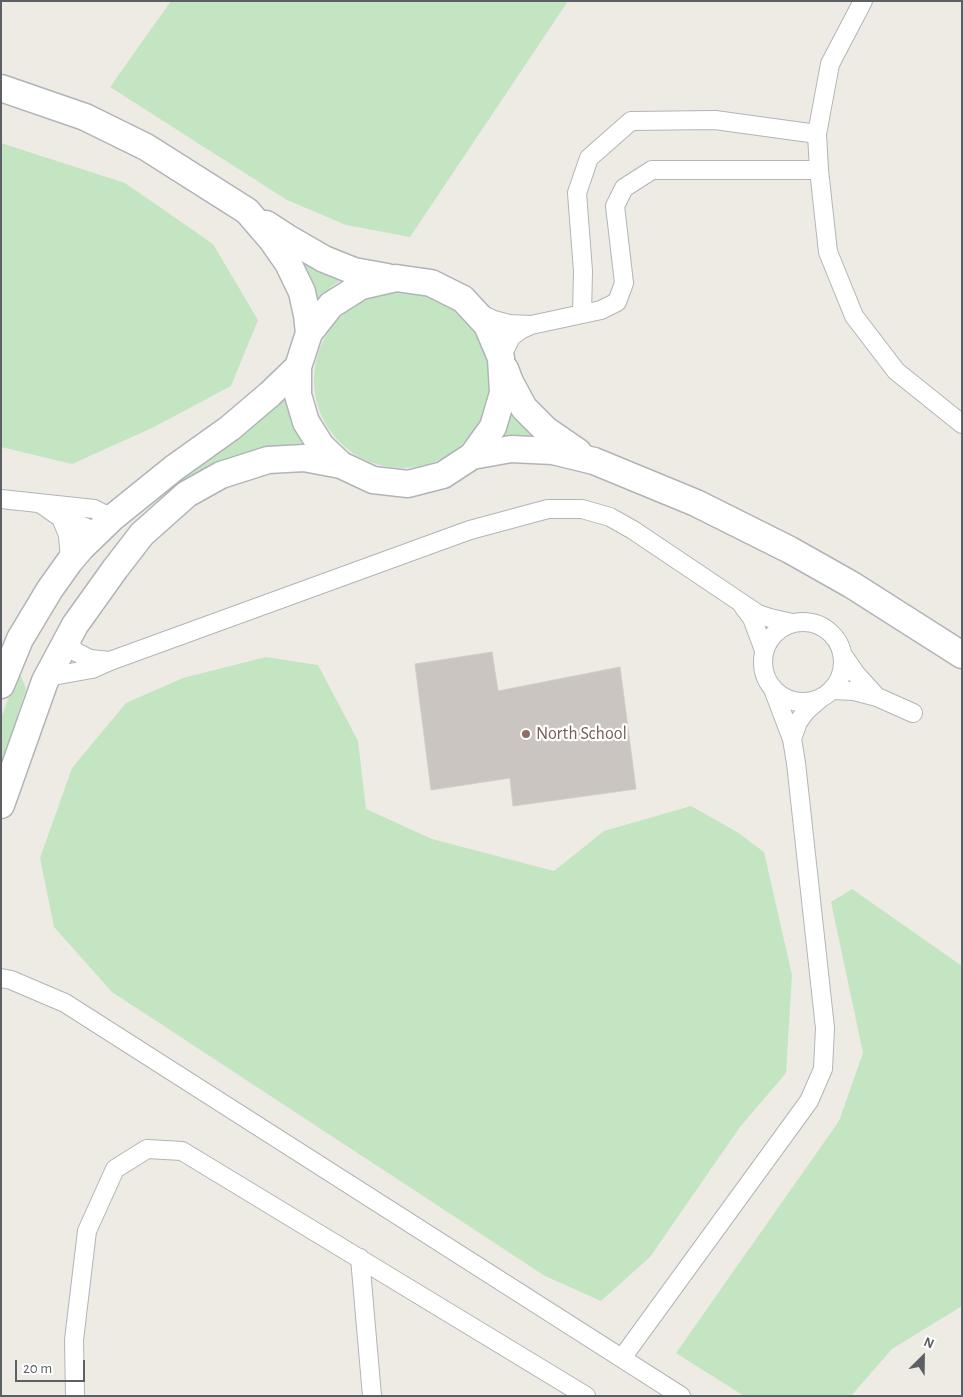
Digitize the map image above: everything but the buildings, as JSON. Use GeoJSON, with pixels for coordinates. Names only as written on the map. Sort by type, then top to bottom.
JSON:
{"type":"FeatureCollection","features":[{"type":"Feature","properties":{"kind":"street"},"geometry":{"type":"LineString","coordinates":[[863,1],[830,64],[818,134],[819,170],[828,252],[854,316],[896,371],[962,424]]}},
{"type":"Feature","properties":{"kind":"street"},"geometry":{"type":"LineString","coordinates":[[1,88],[85,117],[146,147],[220,192],[286,237],[324,258],[354,270],[431,283],[462,299],[487,325],[510,382],[524,408],[546,430],[594,461]]}},
{"type":"Feature","properties":{"kind":"street"},"geometry":{"type":"LineString","coordinates":[[582,314],[583,271],[577,193],[589,158],[631,121],[715,120],[818,134]]}},
{"type":"Feature","properties":{"kind":"street"},"geometry":{"type":"LineString","coordinates":[[39,502],[61,518],[108,528],[133,528],[156,511],[221,475],[268,460],[304,458],[341,465],[373,480],[408,484],[443,475],[472,456],[493,427],[503,393],[501,358],[512,337],[531,325],[601,310],[617,302],[624,283],[615,206],[624,188],[652,170],[819,170]]}},
{"type":"Feature","properties":{"kind":"street"},"geometry":{"type":"LineString","coordinates":[[247,211],[272,240],[288,263],[302,292],[309,333]]}},
{"type":"Feature","properties":{"kind":"street"},"geometry":{"type":"LineString","coordinates":[[341,465],[320,446],[306,422],[298,395],[298,367],[309,333],[331,305],[361,286],[396,278]]}},
{"type":"Feature","properties":{"kind":"street"},"geometry":{"type":"LineString","coordinates":[[474,312],[509,324],[531,325]]}},
{"type":"Feature","properties":{"kind":"street"},"geometry":{"type":"LineString","coordinates":[[1,685],[20,639],[50,589],[70,561],[174,468],[230,428],[298,367]]}},
{"type":"Feature","properties":{"kind":"street"},"geometry":{"type":"LineString","coordinates":[[472,456],[519,449],[553,451],[594,461],[696,503],[790,550],[852,585],[962,655]]}},
{"type":"Feature","properties":{"kind":"street"},"geometry":{"type":"LineString","coordinates":[[1,805],[47,677],[75,625],[115,568],[142,534],[187,494]]}},
{"type":"Feature","properties":{"kind":"street"},"geometry":{"type":"LineString","coordinates":[[1,499],[94,509],[108,528],[115,543],[90,575],[76,604],[70,621],[70,645],[76,652],[90,659],[110,661]]}},
{"type":"Feature","properties":{"kind":"street"},"geometry":{"type":"LineString","coordinates":[[61,518],[68,535],[70,561],[60,591],[34,637],[28,655],[29,667],[37,674],[47,677],[92,669],[470,530],[548,509],[582,509],[610,517],[633,530],[758,614],[792,623]]}},
{"type":"Feature","properties":{"kind":"street"},"geometry":{"type":"LineString","coordinates":[[740,601],[752,618],[764,650]]}},
{"type":"Feature","properties":{"kind":"street"},"geometry":{"type":"LineString","coordinates":[[622,1358],[809,1101],[823,1069],[825,1028],[796,763],[792,739],[773,689],[765,677],[762,664],[764,650],[770,638],[779,628],[792,623],[805,622],[819,625],[830,632],[838,642],[842,654],[843,667],[839,680],[806,711],[798,722],[792,739]]}},
{"type":"Feature","properties":{"kind":"street"},"geometry":{"type":"LineString","coordinates":[[842,654],[856,674],[877,697]]}},
{"type":"Feature","properties":{"kind":"street"},"geometry":{"type":"LineString","coordinates":[[773,689],[784,698],[796,702],[809,702],[826,694],[854,691],[877,697],[913,713]]}},
{"type":"Feature","properties":{"kind":"street"},"geometry":{"type":"LineString","coordinates":[[1,978],[11,980],[65,1004],[681,1396]]}},
{"type":"Feature","properties":{"kind":"street"},"geometry":{"type":"LineString","coordinates":[[75,1396],[74,1340],[87,1231],[115,1169],[147,1149],[182,1151],[586,1396]]}},
{"type":"Feature","properties":{"kind":"street"},"geometry":{"type":"LineString","coordinates":[[360,1258],[372,1396]]}},
{"type":"Feature","properties":{"kind":"green space"},"geometry":{"type":"Polygon","coordinates":[[[171,1],[568,1],[410,237],[346,225],[287,200],[110,87],[171,1]]]}},
{"type":"Feature","properties":{"kind":"green space"},"geometry":{"type":"Polygon","coordinates":[[[1,143],[125,183],[213,244],[258,320],[231,386],[152,428],[72,464],[1,447],[1,143]]]}},
{"type":"Feature","properties":{"kind":"green space"},"geometry":{"type":"Polygon","coordinates":[[[298,256],[345,277],[331,287],[313,305],[298,256]]]}},
{"type":"Feature","properties":{"kind":"green space"},"geometry":{"type":"Polygon","coordinates":[[[402,292],[436,299],[458,312],[470,324],[483,346],[490,380],[483,414],[470,436],[458,448],[436,461],[402,468],[368,461],[346,448],[334,436],[321,414],[314,380],[321,346],[334,324],[346,312],[368,299],[402,292]]]}},
{"type":"Feature","properties":{"kind":"green space"},"geometry":{"type":"Polygon","coordinates":[[[285,390],[289,412],[297,431],[309,447],[277,445],[224,460],[178,485],[141,513],[137,510],[285,390]]]}},
{"type":"Feature","properties":{"kind":"green space"},"geometry":{"type":"Polygon","coordinates":[[[512,408],[557,447],[499,441],[508,425],[512,408]]]}},
{"type":"Feature","properties":{"kind":"green space"},"geometry":{"type":"Polygon","coordinates":[[[266,657],[318,665],[358,741],[366,809],[432,839],[554,871],[604,831],[691,806],[737,832],[764,852],[792,975],[786,1073],[740,1127],[650,1257],[601,1301],[545,1276],[112,992],[54,927],[40,858],[72,768],[126,703],[183,678],[266,657]]]}},
{"type":"Feature","properties":{"kind":"green space"},"geometry":{"type":"Polygon","coordinates":[[[19,670],[26,689],[1,767],[1,718],[19,670]]]}},
{"type":"Feature","properties":{"kind":"green space"},"geometry":{"type":"Polygon","coordinates":[[[852,889],[962,966],[962,1306],[892,1349],[851,1396],[744,1396],[676,1353],[839,1121],[863,1053],[831,902],[852,889]]]}},
{"type":"Feature","properties":{"kind":"place","name":"North School"},"geometry":{"type":"Point","coordinates":[526,734]}}]}
